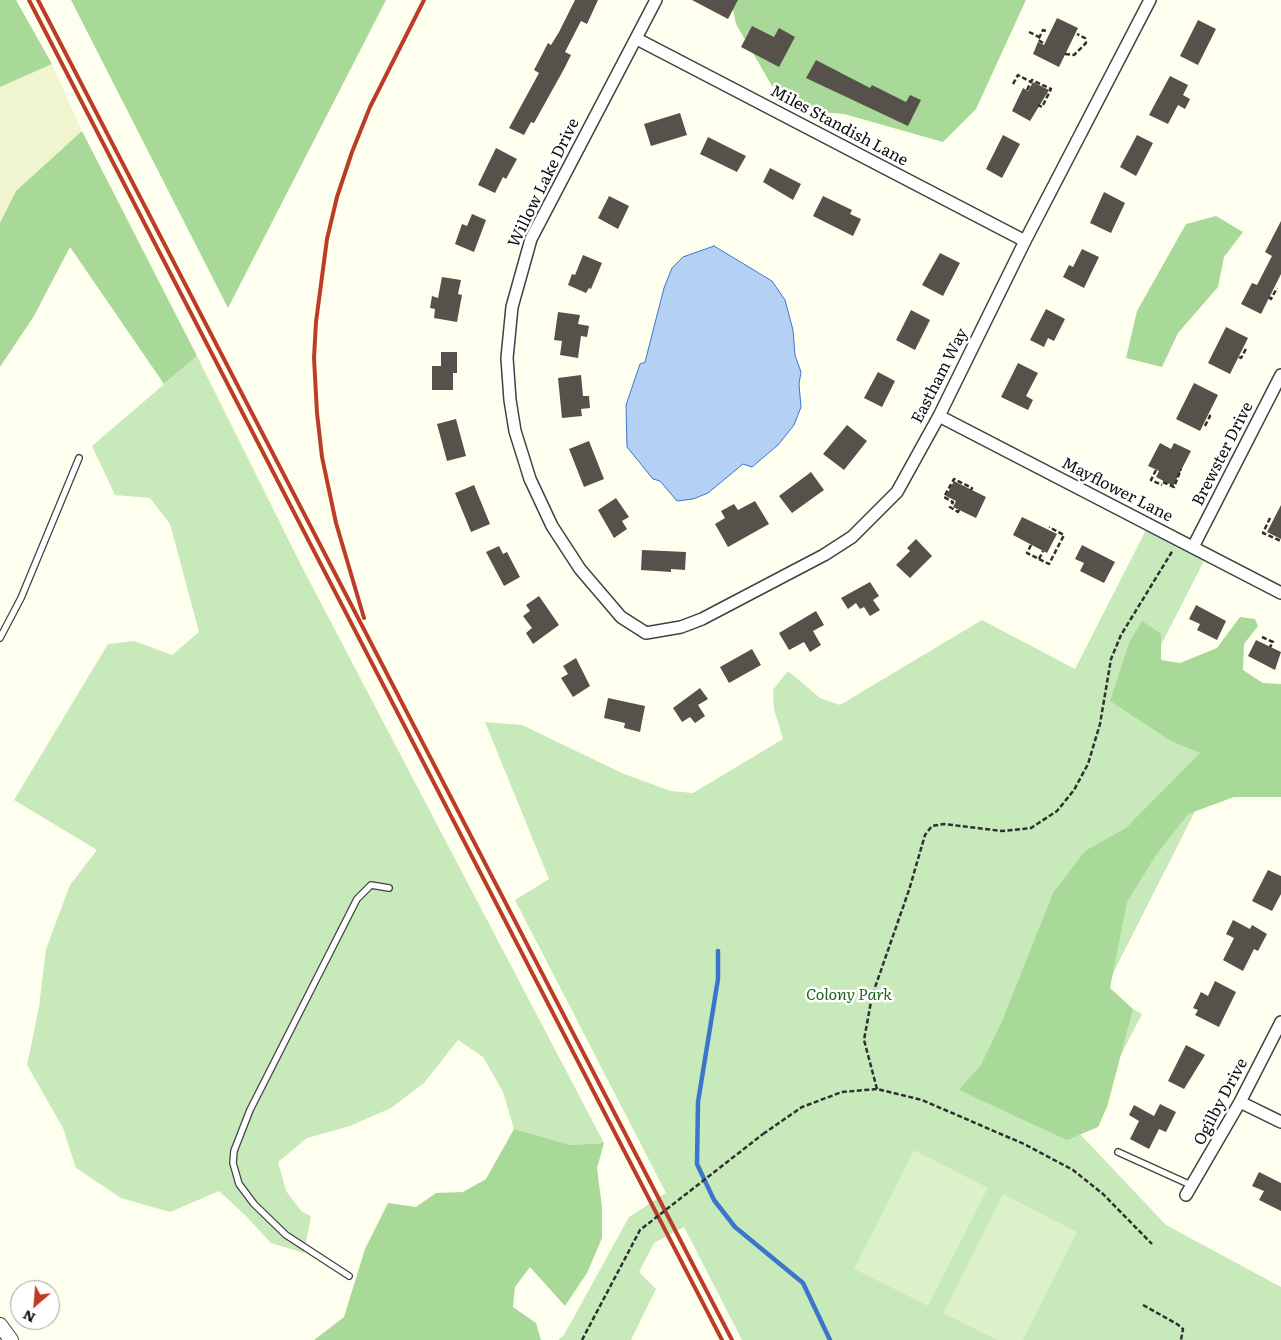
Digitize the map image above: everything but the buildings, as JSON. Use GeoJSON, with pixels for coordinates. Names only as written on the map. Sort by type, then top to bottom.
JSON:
{"type":"FeatureCollection","features":[{"type":"Feature","properties":{"kind":"street","name":"Willow Lake Drive"},"geometry":{"type":"LineString","coordinates":[[633,626],[621,617],[580,569],[552,526],[530,479],[516,431],[510,400],[507,358],[512,308],[531,239],[656,0]]}},
{"type":"Feature","properties":{"kind":"street","name":"Eastham Way"},"geometry":{"type":"LineString","coordinates":[[633,626],[646,633],[652,633],[681,627],[702,619],[824,555],[845,541],[873,517],[897,492],[939,416],[1025,241],[1150,0]]}},
{"type":"Feature","properties":{"kind":"street","name":"Miles Standish Lane"},"geometry":{"type":"LineString","coordinates":[[637,39],[1025,241]]}},
{"type":"Feature","properties":{"kind":"street","name":"Brewster Drive"},"geometry":{"type":"LineString","coordinates":[[1194,547],[1281,375]]}},
{"type":"Feature","properties":{"kind":"street","name":"Mayflower Lane"},"geometry":{"type":"LineString","coordinates":[[939,416],[1281,593]]}},
{"type":"Feature","properties":{"kind":"street","name":"Ogilby Drive"},"geometry":{"type":"LineString","coordinates":[[1189,1191],[1240,1102],[1281,1022]]}},
{"type":"Feature","properties":{"kind":"street"},"geometry":{"type":"LineString","coordinates":[[1240,1102],[1281,1122]]}},
{"type":"Feature","properties":{"kind":"street"},"geometry":{"type":"LineString","coordinates":[[0,1325],[10,1340]]}},
{"type":"Feature","properties":{"kind":"lane"},"geometry":{"type":"LineString","coordinates":[[0,638],[21,598],[79,458]]}},
{"type":"Feature","properties":{"kind":"lane"},"geometry":{"type":"LineString","coordinates":[[350,1276],[286,1234],[254,1204],[239,1184],[233,1163],[234,1151],[250,1110],[357,899],[371,885],[389,888]]}},
{"type":"Feature","properties":{"kind":"lane"},"geometry":{"type":"LineString","coordinates":[[1118,1152],[1189,1191]]}},
{"type":"Feature","properties":{"kind":"path"},"geometry":{"type":"LineString","coordinates":[[1039,37],[1043,30],[1046,32]]}},
{"type":"Feature","properties":{"kind":"path"},"geometry":{"type":"LineString","coordinates":[[1029,32],[1039,37],[1038,40],[1043,43]]}},
{"type":"Feature","properties":{"kind":"path"},"geometry":{"type":"LineString","coordinates":[[1065,54],[1074,54],[1086,43],[1085,38],[1077,34]]}},
{"type":"Feature","properties":{"kind":"path"},"geometry":{"type":"LineString","coordinates":[[1013,84],[1018,75],[1051,89],[1042,107],[1038,105]]}},
{"type":"Feature","properties":{"kind":"path"},"geometry":{"type":"LineString","coordinates":[[1027,90],[1031,82]]}},
{"type":"Feature","properties":{"kind":"path"},"geometry":{"type":"LineString","coordinates":[[1269,297],[1271,298],[1277,288]]}},
{"type":"Feature","properties":{"kind":"path"},"geometry":{"type":"LineString","coordinates":[[1239,357],[1241,358],[1247,347]]}},
{"type":"Feature","properties":{"kind":"path"},"geometry":{"type":"LineString","coordinates":[[1205,426],[1210,416],[1208,414]]}},
{"type":"Feature","properties":{"kind":"path"},"geometry":{"type":"LineString","coordinates":[[1156,470],[1151,480],[1174,487],[1182,469]]}},
{"type":"Feature","properties":{"kind":"path"},"geometry":{"type":"LineString","coordinates":[[959,510],[958,512],[950,507],[953,502],[944,497],[954,479],[972,488],[971,490]]}},
{"type":"Feature","properties":{"kind":"path"},"geometry":{"type":"LineString","coordinates":[[1270,518],[1263,532],[1281,541]]}},
{"type":"Feature","properties":{"kind":"path"},"geometry":{"type":"LineString","coordinates":[[1031,545],[1027,553],[1049,564],[1064,535],[1049,527]]}},
{"type":"Feature","properties":{"kind":"path"},"geometry":{"type":"LineString","coordinates":[[878,1089],[864,1040],[872,996],[910,890],[925,835],[932,826],[944,824],[1002,831],[1031,828],[1057,811],[1074,790],[1088,764],[1100,724],[1111,659],[1118,643],[1173,550]]}},
{"type":"Feature","properties":{"kind":"path"},"geometry":{"type":"LineString","coordinates":[[1039,559],[1043,551]]}},
{"type":"Feature","properties":{"kind":"path"},"geometry":{"type":"LineString","coordinates":[[1262,637],[1272,642],[1270,647]]}},
{"type":"Feature","properties":{"kind":"path"},"geometry":{"type":"LineString","coordinates":[[582,1340],[640,1230],[763,1134],[802,1107],[842,1092],[878,1089],[922,1100],[1024,1144],[1073,1170],[1103,1194],[1152,1244]]}},
{"type":"Feature","properties":{"kind":"path"},"geometry":{"type":"LineString","coordinates":[[1143,1306],[1183,1329],[1181,1340]]}},
{"type":"Feature","properties":{"kind":"green space"},"geometry":{"type":"Polygon","coordinates":[[[0,0],[16,0],[52,64],[0,87],[0,0]]]}},
{"type":"Feature","properties":{"kind":"green space"},"geometry":{"type":"Polygon","coordinates":[[[71,0],[386,0],[228,308],[71,0]]]}},
{"type":"Feature","properties":{"kind":"green space"},"geometry":{"type":"Polygon","coordinates":[[[731,0],[1026,0],[976,109],[943,142],[844,114],[821,112],[772,86],[736,24],[731,0]]]}},
{"type":"Feature","properties":{"kind":"green space"},"geometry":{"type":"Polygon","coordinates":[[[52,64],[82,131],[16,191],[0,223],[0,87],[52,64]]]}},
{"type":"Feature","properties":{"kind":"green space"},"geometry":{"type":"Polygon","coordinates":[[[82,131],[197,356],[164,384],[70,247],[34,316],[0,367],[0,223],[16,191],[82,131]]]}},
{"type":"Feature","properties":{"kind":"green space"},"geometry":{"type":"Polygon","coordinates":[[[1216,216],[1243,232],[1224,257],[1218,287],[1178,333],[1162,367],[1126,358],[1137,311],[1186,224],[1216,216]]]}},
{"type":"Feature","properties":{"kind":"green space"},"geometry":{"type":"Polygon","coordinates":[[[197,356],[302,567],[604,1143],[571,1145],[514,1129],[503,1092],[483,1057],[458,1040],[424,1083],[391,1108],[350,1126],[307,1138],[278,1162],[286,1191],[302,1212],[311,1216],[304,1253],[271,1243],[219,1191],[170,1212],[121,1198],[76,1168],[63,1128],[27,1065],[39,1007],[46,949],[70,885],[97,850],[14,800],[108,644],[134,641],[172,655],[199,632],[170,524],[150,498],[115,495],[92,446],[197,356]]]}},
{"type":"Feature","properties":{"kind":"green space","name":"Colony Park"},"geometry":{"type":"Polygon","coordinates":[[[1149,524],[1207,555],[1134,698],[1227,748],[1103,993],[1142,1014],[1080,1134],[1166,1225],[1281,1287],[1281,1340],[742,1340],[684,1227],[654,1243],[639,1272],[656,1289],[631,1340],[558,1340],[564,1335],[629,1217],[666,1193],[515,900],[549,879],[485,722],[522,725],[624,774],[671,791],[693,793],[783,739],[774,709],[773,690],[788,671],[820,698],[840,705],[982,620],[1075,669],[1149,524]]]}},
{"type":"Feature","properties":{"kind":"green space"},"geometry":{"type":"Polygon","coordinates":[[[1240,617],[1255,619],[1258,626],[1244,644],[1243,670],[1263,683],[1281,684],[1281,797],[1234,797],[1188,814],[1156,855],[1127,902],[1110,988],[1133,1009],[1107,1107],[1098,1127],[1067,1140],[959,1090],[981,1065],[1003,1019],[1053,893],[1085,851],[1126,828],[1200,753],[1171,741],[1110,701],[1129,643],[1142,621],[1161,634],[1161,660],[1180,663],[1217,648],[1240,617]]]}},
{"type":"Feature","properties":{"kind":"green space"},"geometry":{"type":"Polygon","coordinates":[[[514,1129],[571,1145],[604,1143],[597,1168],[602,1207],[602,1238],[587,1273],[565,1306],[530,1267],[515,1287],[513,1307],[536,1323],[541,1340],[314,1340],[344,1317],[365,1249],[388,1203],[416,1207],[436,1193],[463,1192],[486,1179],[514,1129]]]}},
{"type":"Feature","properties":{"kind":"green space"},"geometry":{"type":"Polygon","coordinates":[[[914,1150],[988,1188],[928,1306],[854,1269],[914,1150]]]}},
{"type":"Feature","properties":{"kind":"green space"},"geometry":{"type":"Polygon","coordinates":[[[1003,1194],[1077,1232],[1023,1340],[997,1340],[943,1313],[1003,1194]]]}},
{"type":"Feature","properties":{"kind":"water"},"geometry":{"type":"Polygon","coordinates":[[[714,246],[772,281],[785,300],[793,330],[795,355],[801,372],[799,384],[801,407],[794,425],[778,445],[752,467],[743,464],[708,493],[693,499],[677,501],[660,481],[653,479],[627,447],[626,405],[640,364],[645,362],[664,288],[672,268],[683,257],[714,246]]]}},
{"type":"Feature","properties":{"kind":"waterway"},"geometry":{"type":"LineString","coordinates":[[718,951],[718,979],[698,1102],[697,1164],[714,1200],[735,1227],[803,1283],[830,1340]]}},
{"type":"Feature","properties":{"kind":"railway"},"geometry":{"type":"LineString","coordinates":[[29,0],[722,1340]]}},
{"type":"Feature","properties":{"kind":"railway"},"geometry":{"type":"LineString","coordinates":[[38,0],[732,1340]]}},
{"type":"Feature","properties":{"kind":"railway"},"geometry":{"type":"LineString","coordinates":[[364,618],[336,523],[322,457],[314,358],[316,322],[327,239],[337,197],[352,152],[370,107],[424,0]]}}]}
